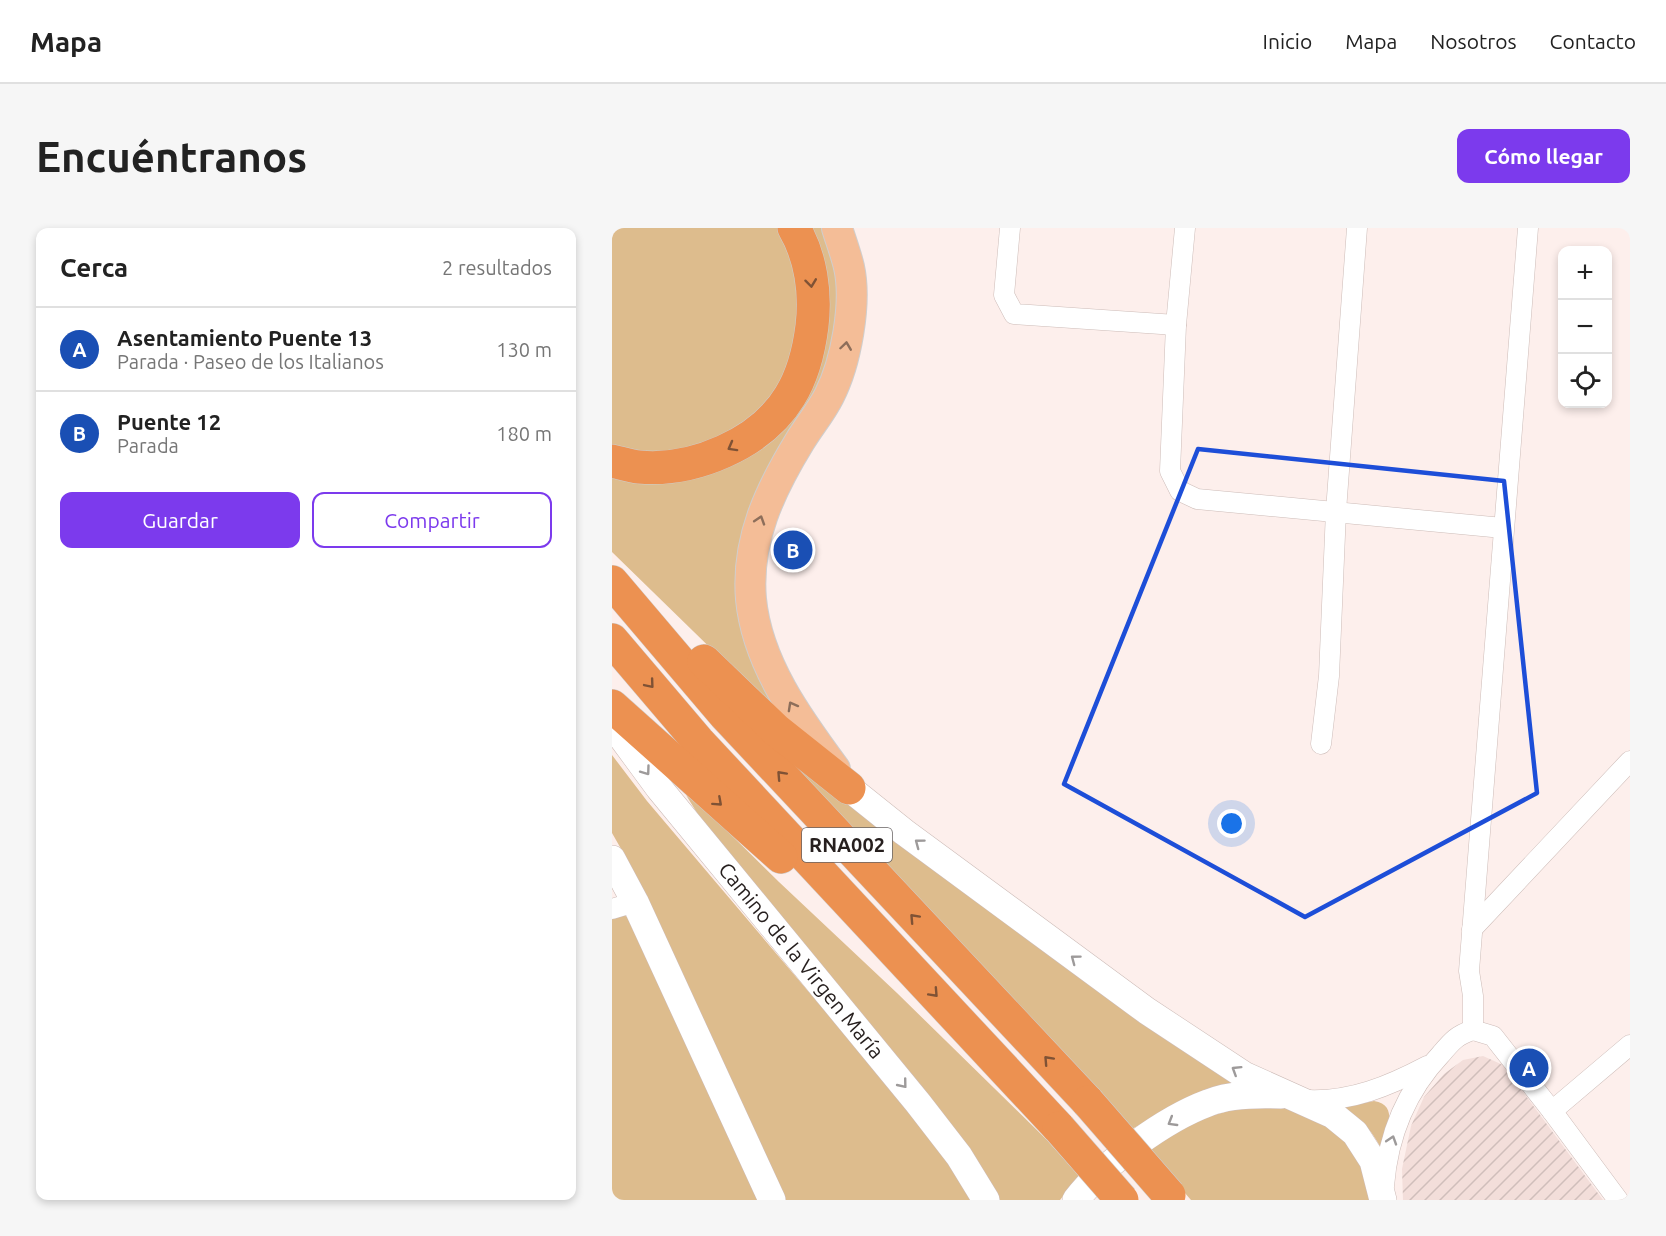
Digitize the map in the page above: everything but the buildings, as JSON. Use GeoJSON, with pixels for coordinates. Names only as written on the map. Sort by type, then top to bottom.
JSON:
{"type":"FeatureCollection","features":[{"type":"Feature","properties":{"kind":"highway"},"geometry":{"type":"LineString","coordinates":[[612,461],[638,467],[669,467],[697,462],[719,454],[743,441],[768,422],[790,397],[808,350],[814,308],[811,276],[802,241],[794,228]]}},
{"type":"Feature","properties":{"kind":"highway"},"geometry":{"type":"LineString","coordinates":[[612,582],[694,651],[776,730],[849,788]]}},
{"type":"Feature","properties":{"kind":"highway","name":"RNA002"},"geometry":{"type":"LineString","coordinates":[[612,582],[725,715],[1088,1102],[1171,1198]]}},
{"type":"Feature","properties":{"kind":"highway","name":"RNA002"},"geometry":{"type":"LineString","coordinates":[[612,640],[698,741],[1059,1128],[1122,1200]]}},
{"type":"Feature","properties":{"kind":"highway"},"geometry":{"type":"LineString","coordinates":[[612,706],[768,847],[864,921]]}},
{"type":"Feature","properties":{"kind":"main road"},"geometry":{"type":"LineString","coordinates":[[837,228],[850,269],[851,312],[844,357],[829,396],[800,440],[766,502],[755,537],[751,569],[752,600],[760,640],[777,679],[801,722],[849,788],[904,832],[1147,1011],[1244,1075],[1333,1115],[1356,1133],[1373,1161],[1383,1199]]}},
{"type":"Feature","properties":{"kind":"main road","name":"Camino de la Virgen María"},"geometry":{"type":"LineString","coordinates":[[612,723],[659,788],[918,1103],[959,1156],[986,1200]]}},
{"type":"Feature","properties":{"kind":"main road"},"geometry":{"type":"LineString","coordinates":[[612,859],[623,905],[772,1200]]}},
{"type":"Feature","properties":{"kind":"main road"},"geometry":{"type":"LineString","coordinates":[[1076,1200],[1106,1169],[1134,1145],[1209,1102],[1233,1096],[1265,1094],[1293,1098]]}},
{"type":"Feature","properties":{"kind":"street"},"geometry":{"type":"LineString","coordinates":[[1011,228],[1004,295],[1014,314],[1176,326]]}},
{"type":"Feature","properties":{"kind":"street"},"geometry":{"type":"LineString","coordinates":[[1185,228],[1176,326],[1170,471],[1180,491],[1197,499],[1503,528]]}},
{"type":"Feature","properties":{"kind":"street"},"geometry":{"type":"LineString","coordinates":[[1321,744],[1329,676],[1336,511],[1357,228]]}},
{"type":"Feature","properties":{"kind":"street"},"geometry":{"type":"LineString","coordinates":[[1473,1030],[1473,996],[1469,970],[1528,228]]}},
{"type":"Feature","properties":{"kind":"street"},"geometry":{"type":"LineString","coordinates":[[1472,929],[1630,761]]}},
{"type":"Feature","properties":{"kind":"street"},"geometry":{"type":"LineString","coordinates":[[1383,1199],[1388,1152],[1399,1120],[1417,1082],[1458,1035],[1473,1030],[1493,1036],[1618,1200]]}},
{"type":"Feature","properties":{"kind":"street"},"geometry":{"type":"LineString","coordinates":[[1552,1112],[1630,1046]]}},
{"type":"Feature","properties":{"kind":"street"},"geometry":{"type":"LineString","coordinates":[[1293,1098],[1337,1100],[1366,1093],[1406,1077],[1432,1063]]}},
{"type":"Feature","properties":{"kind":"highlighted area"},"geometry":{"type":"Polygon","coordinates":[[[1198,449],[1504,481],[1537,793],[1305,917],[1064,784],[1198,449]]]}},
{"type":"Feature","properties":{"kind":"shaded area"},"geometry":{"type":"Polygon","coordinates":[[[612,228],[781,228],[801,276],[792,364],[761,415],[696,453],[612,453],[612,228]]]}},
{"type":"Feature","properties":{"kind":"shaded area"},"geometry":{"type":"Polygon","coordinates":[[[807,228],[823,228],[838,268],[834,355],[744,533],[781,704],[774,710],[612,552],[612,469],[636,474],[795,403],[807,228]]]}},
{"type":"Feature","properties":{"kind":"shaded area"},"geometry":{"type":"Polygon","coordinates":[[[758,729],[1107,998],[1180,1049],[1231,1079],[1232,1084],[1178,1105],[1130,1130],[758,729]]]}},
{"type":"Feature","properties":{"kind":"shaded area"},"geometry":{"type":"Polygon","coordinates":[[[612,755],[647,801],[908,1109],[947,1160],[972,1200],[785,1200],[628,861],[612,833],[612,755]]]}},
{"type":"Feature","properties":{"kind":"shaded area"},"geometry":{"type":"Polygon","coordinates":[[[686,795],[710,814],[1046,1139],[1079,1176],[1060,1200],[999,1200],[702,821],[686,795]]]}},
{"type":"Feature","properties":{"kind":"shaded area"},"geometry":{"type":"Polygon","coordinates":[[[624,915],[627,917],[758,1200],[612,1200],[612,917],[624,915]]]}},
{"type":"Feature","properties":{"kind":"shaded area"},"geometry":{"type":"Polygon","coordinates":[[[1483,1056],[1503,1065],[1603,1200],[1403,1200],[1402,1169],[1411,1126],[1424,1097],[1444,1074],[1463,1060],[1483,1056]]]}},
{"type":"Feature","properties":{"kind":"shaded area"},"geometry":{"type":"Polygon","coordinates":[[[1374,1101],[1387,1108],[1389,1113],[1388,1127],[1381,1148],[1365,1125],[1343,1107],[1374,1101]]]}},
{"type":"Feature","properties":{"kind":"shaded area"},"geometry":{"type":"Polygon","coordinates":[[[1246,1106],[1288,1107],[1320,1120],[1344,1138],[1362,1163],[1371,1200],[1191,1200],[1148,1151],[1193,1121],[1246,1106]]]}},
{"type":"Feature","properties":{"kind":"place","name":"Puente 12"},"geometry":{"type":"Point","coordinates":[793,550]}},
{"type":"Feature","properties":{"kind":"place","name":"Asentamiento Puente 13"},"geometry":{"type":"Point","coordinates":[1529,1068]}}]}
